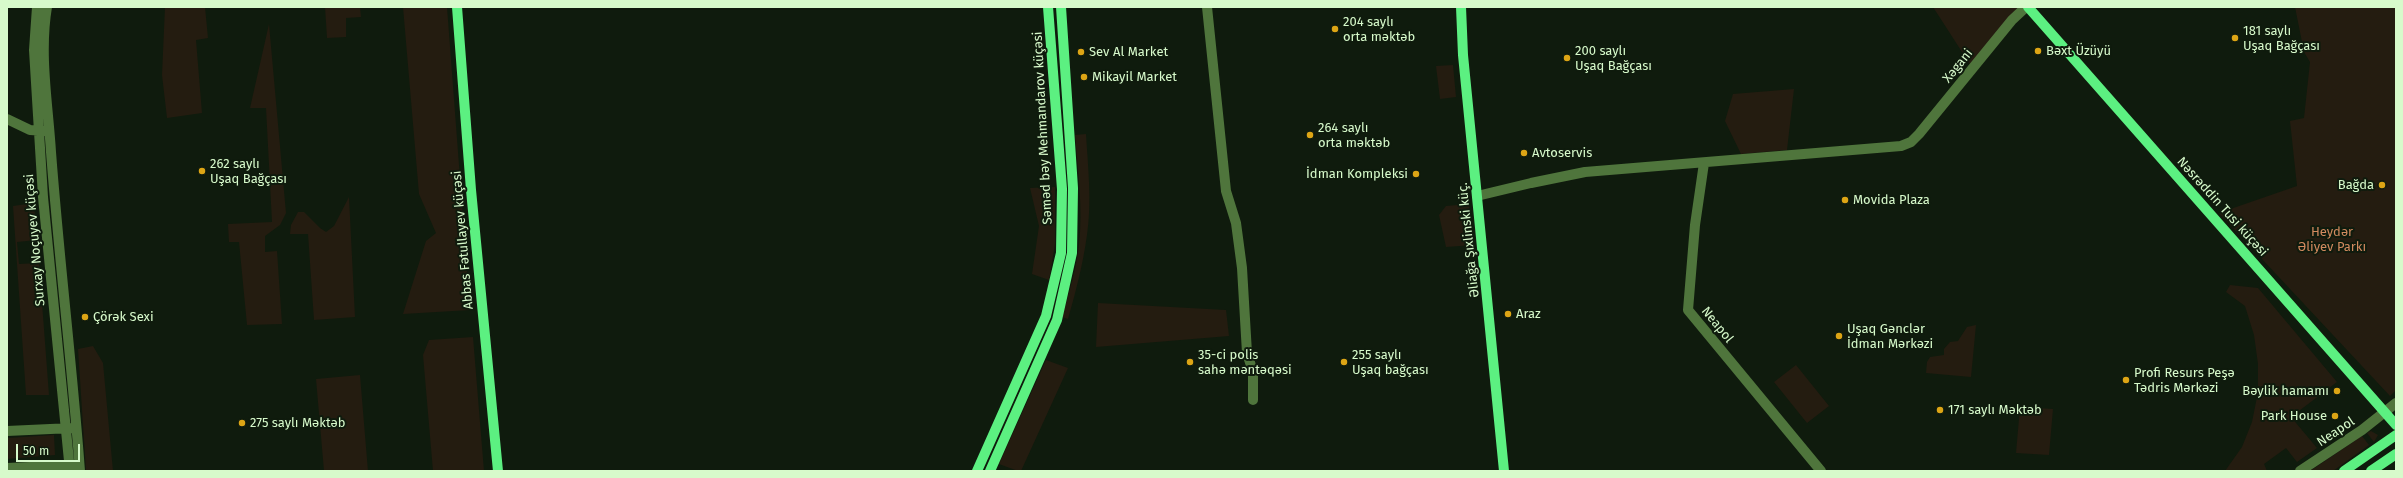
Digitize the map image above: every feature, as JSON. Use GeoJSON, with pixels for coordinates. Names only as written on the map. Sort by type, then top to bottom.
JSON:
{"type":"FeatureCollection","features":[{"type":"Feature","properties":{"kind":"main road","name":"Abbas Fətullayev küçəsi"},"geometry":{"type":"LineString","coordinates":[[457,7],[473,213],[498,471]]}},
{"type":"Feature","properties":{"kind":"main road","name":"Səməd bəy Mehmandarov küçəsi"},"geometry":{"type":"LineString","coordinates":[[977,471],[1046,316],[1061,253],[1062,189],[1048,7]]}},
{"type":"Feature","properties":{"kind":"main road","name":"Səməd bəy Mehmandarov küçəsi"},"geometry":{"type":"LineString","coordinates":[[990,471],[1057,320],[1072,253],[1073,188],[1060,7]]}},
{"type":"Feature","properties":{"kind":"main road","name":"Əliağa Şıxlinski küç."},"geometry":{"type":"LineString","coordinates":[[1461,7],[1462,42],[1504,471]]}},
{"type":"Feature","properties":{"kind":"main road","name":"Nəsrəddin Tusi küçəsi"},"geometry":{"type":"LineString","coordinates":[[2027,7],[2396,425]]}},
{"type":"Feature","properties":{"kind":"main road"},"geometry":{"type":"LineString","coordinates":[[2344,471],[2396,435]]}},
{"type":"Feature","properties":{"kind":"main road"},"geometry":{"type":"LineString","coordinates":[[2371,471],[2396,454]]}},
{"type":"Feature","properties":{"kind":"street","name":"Surxay Noçuyev küçəsi"},"geometry":{"type":"LineString","coordinates":[[37,7],[34,50],[49,261],[71,428]]}},
{"type":"Feature","properties":{"kind":"street","name":"Surxay Noçuyev küçəsi"},"geometry":{"type":"LineString","coordinates":[[47,7],[44,49],[75,468]]}},
{"type":"Feature","properties":{"kind":"street"},"geometry":{"type":"LineString","coordinates":[[1207,7],[1226,191],[1236,223],[1242,268],[1247,353],[1253,372],[1253,400]]}},
{"type":"Feature","properties":{"kind":"street","name":"Xəgani"},"geometry":{"type":"LineString","coordinates":[[1704,163],[1885,148],[1911,142],[2012,20],[2027,7]]}},
{"type":"Feature","properties":{"kind":"street"},"geometry":{"type":"LineString","coordinates":[[7,119],[39,131],[50,131]]}},
{"type":"Feature","properties":{"kind":"street"},"geometry":{"type":"LineString","coordinates":[[1477,196],[1570,175],[1704,163]]}},
{"type":"Feature","properties":{"kind":"street","name":"Neapol"},"geometry":{"type":"LineString","coordinates":[[1704,163],[1695,225],[1688,310],[1821,471]]}},
{"type":"Feature","properties":{"kind":"street","name":"Neapol"},"geometry":{"type":"LineString","coordinates":[[2300,471],[2387,413],[2396,403]]}},
{"type":"Feature","properties":{"kind":"street"},"geometry":{"type":"LineString","coordinates":[[7,431],[71,428]]}},
{"type":"Feature","properties":{"kind":"street"},"geometry":{"type":"LineString","coordinates":[[7,468],[75,468]]}},
{"type":"Feature","properties":{"kind":"green space"},"geometry":{"type":"Polygon","coordinates":[[[165,7],[205,7],[208,38],[196,40],[202,113],[167,118],[162,75],[165,7]]]}},
{"type":"Feature","properties":{"kind":"green space"},"geometry":{"type":"Polygon","coordinates":[[[325,7],[360,7],[361,17],[346,18],[346,37],[327,38],[325,7]]]}},
{"type":"Feature","properties":{"kind":"green space"},"geometry":{"type":"Polygon","coordinates":[[[403,7],[447,7],[470,310],[403,314],[426,241],[436,233],[419,194],[403,7]]]}},
{"type":"Feature","properties":{"kind":"green space"},"geometry":{"type":"Polygon","coordinates":[[[1933,7],[2026,7],[1973,69],[1933,7]]]}},
{"type":"Feature","properties":{"kind":"green space","name":"Heydər Əliyev Parkı"},"geometry":{"type":"Polygon","coordinates":[[[2295,7],[2396,7],[2396,390],[2390,396],[2219,213],[2297,186],[2290,121],[2304,118],[2310,62],[2304,52],[2295,7]]]}},
{"type":"Feature","properties":{"kind":"green space"},"geometry":{"type":"Polygon","coordinates":[[[269,24],[286,213],[280,225],[265,236],[265,252],[277,251],[282,324],[247,325],[239,242],[229,242],[228,224],[272,222],[266,108],[250,108],[269,24]]]}},
{"type":"Feature","properties":{"kind":"green space"},"geometry":{"type":"Polygon","coordinates":[[[1453,65],[1456,97],[1440,99],[1436,66],[1453,65]]]}},
{"type":"Feature","properties":{"kind":"green space"},"geometry":{"type":"Polygon","coordinates":[[[1794,89],[1787,150],[1741,154],[1725,121],[1733,94],[1794,89]]]}},
{"type":"Feature","properties":{"kind":"green space"},"geometry":{"type":"Polygon","coordinates":[[[1086,134],[1089,184],[1088,223],[1081,267],[1068,319],[1062,317],[1076,263],[1080,231],[1080,190],[1075,135],[1086,134]]]}},
{"type":"Feature","properties":{"kind":"green space"},"geometry":{"type":"Polygon","coordinates":[[[1055,187],[1055,244],[1049,280],[1032,274],[1039,226],[1030,188],[1055,187]]]}},
{"type":"Feature","properties":{"kind":"green space"},"geometry":{"type":"Polygon","coordinates":[[[349,197],[355,317],[314,320],[308,234],[290,234],[291,225],[298,212],[304,212],[326,232],[334,226],[349,197]]]}},
{"type":"Feature","properties":{"kind":"green space"},"geometry":{"type":"Polygon","coordinates":[[[34,203],[37,240],[17,242],[19,264],[39,263],[49,395],[26,395],[13,206],[34,203]]]}},
{"type":"Feature","properties":{"kind":"green space"},"geometry":{"type":"Polygon","coordinates":[[[1469,204],[1473,245],[1446,247],[1439,215],[1446,206],[1469,204]]]}},
{"type":"Feature","properties":{"kind":"green space"},"geometry":{"type":"Polygon","coordinates":[[[2230,285],[2258,288],[2337,382],[2291,417],[2317,448],[2297,462],[2286,448],[2264,464],[2267,471],[2225,471],[2242,447],[2252,422],[2258,392],[2258,364],[2254,335],[2245,306],[2226,292],[2230,285]]]}},
{"type":"Feature","properties":{"kind":"green space"},"geometry":{"type":"Polygon","coordinates":[[[1098,303],[1226,310],[1229,336],[1096,347],[1098,303]]]}},
{"type":"Feature","properties":{"kind":"green space"},"geometry":{"type":"Polygon","coordinates":[[[1976,325],[1971,377],[1926,373],[1927,362],[1930,357],[1944,355],[1944,349],[1950,342],[1958,341],[1967,327],[1976,325]]]}},
{"type":"Feature","properties":{"kind":"green space"},"geometry":{"type":"Polygon","coordinates":[[[473,337],[484,471],[433,471],[423,355],[429,340],[473,337]]]}},
{"type":"Feature","properties":{"kind":"green space"},"geometry":{"type":"Polygon","coordinates":[[[93,346],[103,363],[113,471],[86,471],[78,349],[93,346]]]}},
{"type":"Feature","properties":{"kind":"green space"},"geometry":{"type":"Polygon","coordinates":[[[1046,360],[1068,368],[1021,471],[1018,471],[999,464],[1046,360]]]}},
{"type":"Feature","properties":{"kind":"green space"},"geometry":{"type":"Polygon","coordinates":[[[1796,365],[1829,406],[1807,423],[1774,382],[1796,365]]]}},
{"type":"Feature","properties":{"kind":"green space"},"geometry":{"type":"Polygon","coordinates":[[[360,375],[368,471],[324,471],[316,379],[360,375]]]}},
{"type":"Feature","properties":{"kind":"green space"},"geometry":{"type":"Polygon","coordinates":[[[2020,407],[2053,409],[2049,455],[2016,453],[2020,407]]]}},
{"type":"Feature","properties":{"kind":"green space"},"geometry":{"type":"Polygon","coordinates":[[[2371,431],[2378,435],[2374,442],[2367,433],[2371,431]]]}},
{"type":"Feature","properties":{"kind":"green space"},"geometry":{"type":"Polygon","coordinates":[[[54,435],[55,455],[7,459],[7,438],[54,435]]]}},
{"type":"Feature","properties":{"kind":"green space"},"geometry":{"type":"Polygon","coordinates":[[[2362,436],[2369,445],[2333,471],[2310,471],[2362,436]]]}},
{"type":"Feature","properties":{"kind":"place","name":"204 saylı orta məktəb"},"geometry":{"type":"Point","coordinates":[1335,29]}},
{"type":"Feature","properties":{"kind":"place","name":"181 saylı Uşaq Bağçası"},"geometry":{"type":"Point","coordinates":[2235,38]}},
{"type":"Feature","properties":{"kind":"place","name":"Bəxt Üzüyü"},"geometry":{"type":"Point","coordinates":[2038,51]}},
{"type":"Feature","properties":{"kind":"place","name":"Sev Al Market"},"geometry":{"type":"Point","coordinates":[1081,52]}},
{"type":"Feature","properties":{"kind":"place","name":"200 saylı Uşaq Bağçası"},"geometry":{"type":"Point","coordinates":[1567,58]}},
{"type":"Feature","properties":{"kind":"place","name":"Mikayil Market"},"geometry":{"type":"Point","coordinates":[1084,77]}},
{"type":"Feature","properties":{"kind":"place","name":"264 saylı orta məktəb"},"geometry":{"type":"Point","coordinates":[1310,135]}},
{"type":"Feature","properties":{"kind":"place","name":"Avtoservis"},"geometry":{"type":"Point","coordinates":[1524,153]}},
{"type":"Feature","properties":{"kind":"place","name":"262 saylı Uşaq Bağçası"},"geometry":{"type":"Point","coordinates":[202,171]}},
{"type":"Feature","properties":{"kind":"place","name":"İdman Kompleksi"},"geometry":{"type":"Point","coordinates":[1416,174]}},
{"type":"Feature","properties":{"kind":"place","name":"Bağda"},"geometry":{"type":"Point","coordinates":[2382,185]}},
{"type":"Feature","properties":{"kind":"place","name":"Movida Plaza"},"geometry":{"type":"Point","coordinates":[1845,200]}},
{"type":"Feature","properties":{"kind":"place","name":"Araz"},"geometry":{"type":"Point","coordinates":[1508,314]}},
{"type":"Feature","properties":{"kind":"place","name":"Çörək Sexi"},"geometry":{"type":"Point","coordinates":[85,317]}},
{"type":"Feature","properties":{"kind":"place","name":"Uşaq Gənclər İdman Mərkəzi"},"geometry":{"type":"Point","coordinates":[1839,336]}},
{"type":"Feature","properties":{"kind":"place","name":"35-ci polis sahə məntəqəsi"},"geometry":{"type":"Point","coordinates":[1190,362]}},
{"type":"Feature","properties":{"kind":"place","name":"255 saylı Uşaq bağçası"},"geometry":{"type":"Point","coordinates":[1344,362]}},
{"type":"Feature","properties":{"kind":"place","name":"Profi Resurs Peşə Tədris Mərkəzi"},"geometry":{"type":"Point","coordinates":[2126,380]}},
{"type":"Feature","properties":{"kind":"place","name":"Bəylik hamamı"},"geometry":{"type":"Point","coordinates":[2337,391]}},
{"type":"Feature","properties":{"kind":"place","name":"171 saylı Məktəb"},"geometry":{"type":"Point","coordinates":[1940,410]}},
{"type":"Feature","properties":{"kind":"place","name":"Park House"},"geometry":{"type":"Point","coordinates":[2335,416]}},
{"type":"Feature","properties":{"kind":"place","name":"275 saylı Məktəb"},"geometry":{"type":"Point","coordinates":[242,423]}}]}
